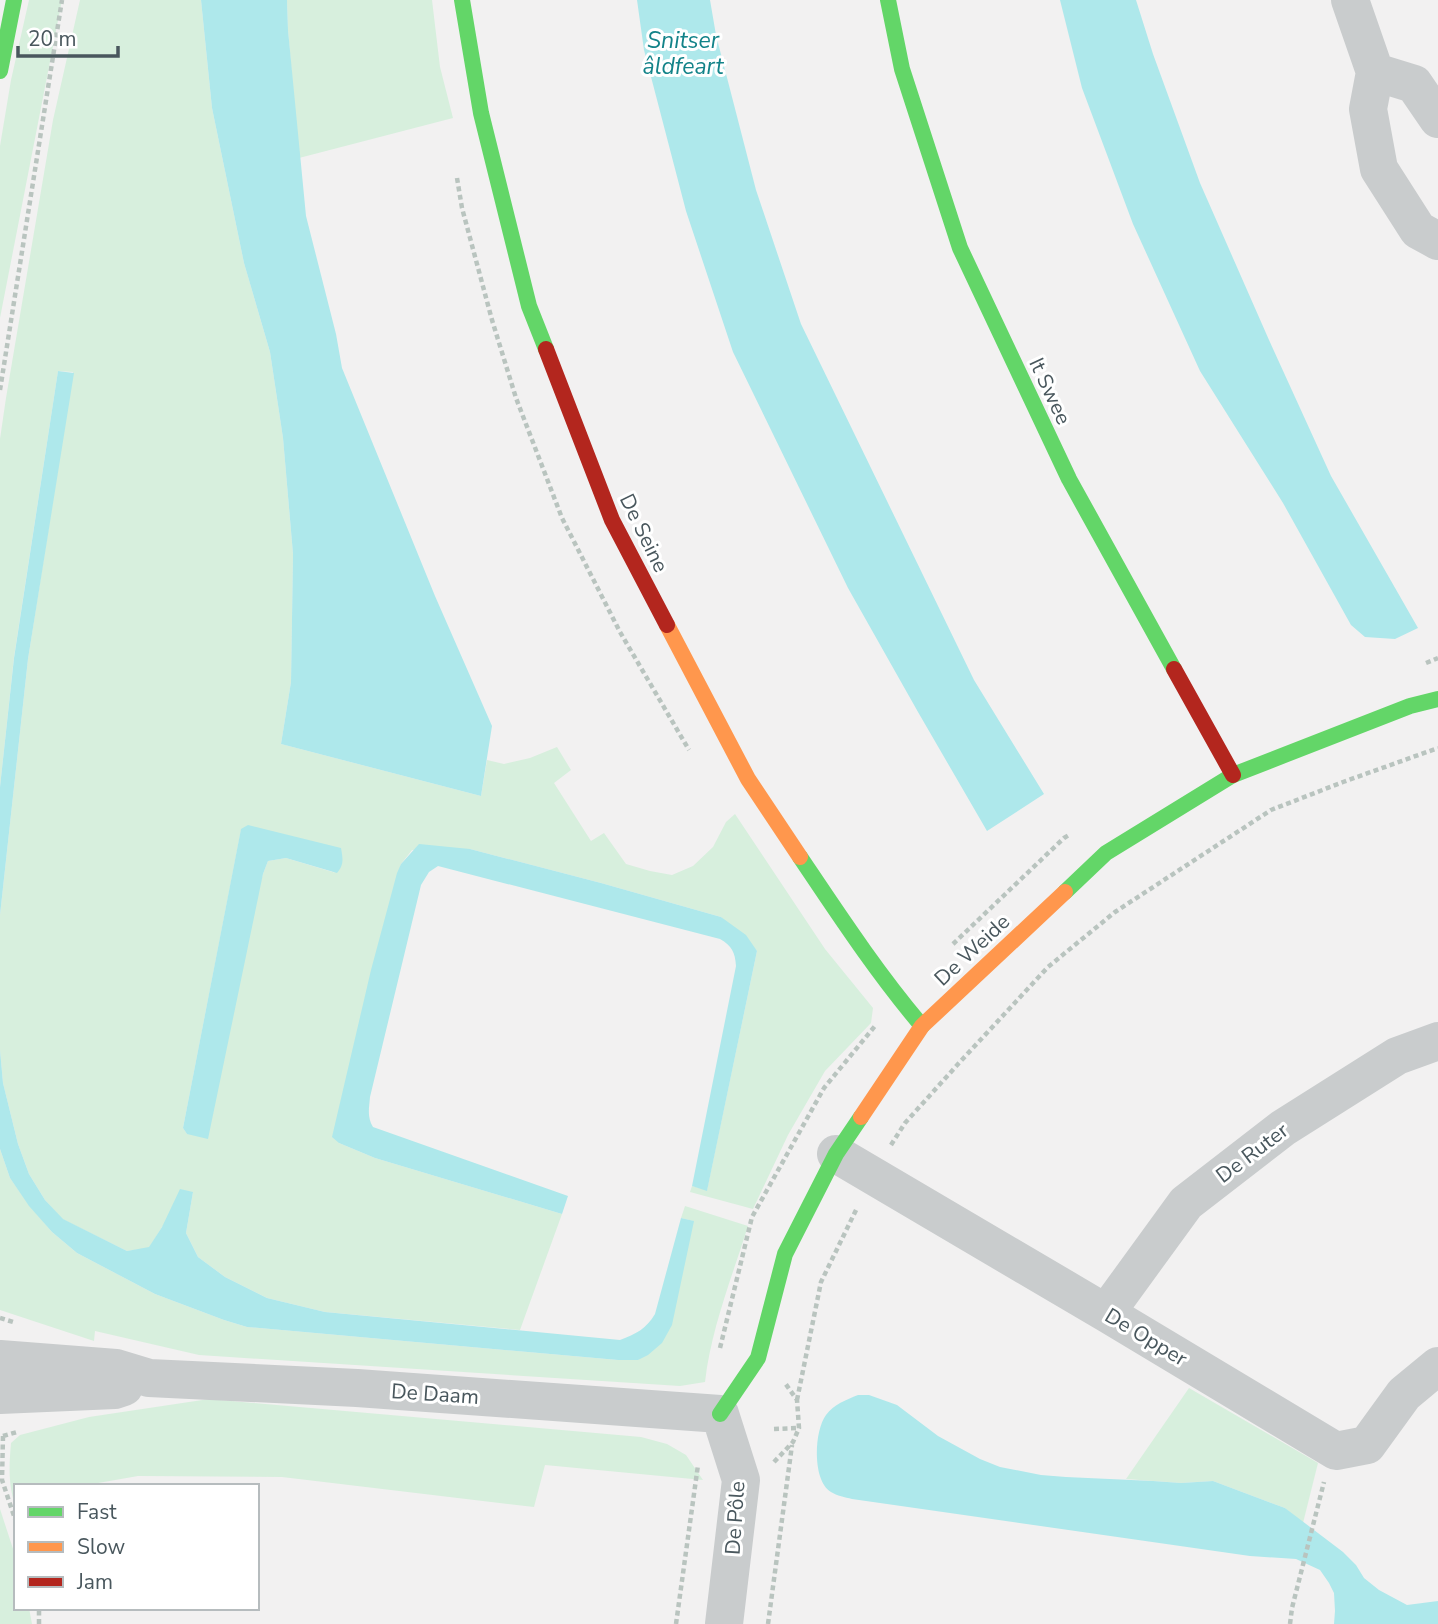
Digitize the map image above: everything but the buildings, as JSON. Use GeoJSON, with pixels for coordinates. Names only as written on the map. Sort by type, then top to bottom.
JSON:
{"type":"FeatureCollection","features":[{"type":"Feature","properties":{"kind":"street"},"geometry":{"type":"LineString","coordinates":[[0,71],[14,0]]}},
{"type":"Feature","properties":{"kind":"street","name":"De Seine"},"geometry":{"type":"LineString","coordinates":[[463,0],[481,113],[529,306],[612,520],[748,779],[854,938],[922,1026]]}},
{"type":"Feature","properties":{"kind":"street","name":"It Swee"},"geometry":{"type":"LineString","coordinates":[[888,0],[902,69],[960,248],[1069,479],[1233,775]]}},
{"type":"Feature","properties":{"kind":"street"},"geometry":{"type":"LineString","coordinates":[[1350,0],[1375,72],[1368,109],[1379,169],[1418,230],[1438,241]]}},
{"type":"Feature","properties":{"kind":"street"},"geometry":{"type":"LineString","coordinates":[[1375,72],[1414,84],[1438,119]]}},
{"type":"Feature","properties":{"kind":"street","name":"De Weide"},"geometry":{"type":"LineString","coordinates":[[720,1414],[758,1357],[785,1254],[836,1154],[922,1026],[1106,853],[1233,775],[1410,706],[1438,699]]}},
{"type":"Feature","properties":{"kind":"street","name":"De Ruter"},"geometry":{"type":"LineString","coordinates":[[1106,1312],[1186,1203],[1283,1128],[1397,1056],[1438,1041]]}},
{"type":"Feature","properties":{"kind":"street","name":"De Opper"},"geometry":{"type":"LineString","coordinates":[[836,1154],[1336,1451]]}},
{"type":"Feature","properties":{"kind":"street","name":"De Daam"},"geometry":{"type":"LineString","coordinates":[[0,1359],[116,1368],[149,1378],[357,1388],[720,1414]]}},
{"type":"Feature","properties":{"kind":"street"},"geometry":{"type":"LineString","coordinates":[[1336,1451],[1367,1445],[1404,1394],[1438,1366]]}},
{"type":"Feature","properties":{"kind":"street","name":"De Daam"},"geometry":{"type":"LineString","coordinates":[[0,1395],[115,1390],[149,1378]]}},
{"type":"Feature","properties":{"kind":"street","name":"De Pôle"},"geometry":{"type":"LineString","coordinates":[[720,1414],[741,1480],[724,1624]]}},
{"type":"Feature","properties":{"kind":"path"},"geometry":{"type":"LineString","coordinates":[[0,390],[62,0]]}},
{"type":"Feature","properties":{"kind":"path"},"geometry":{"type":"LineString","coordinates":[[768,1624],[793,1443],[799,1428],[797,1400],[821,1282],[872,1175],[905,1123],[1048,967],[1115,912],[1271,810],[1438,748]]}},
{"type":"Feature","properties":{"kind":"path"},"geometry":{"type":"LineString","coordinates":[[765,1333],[777,1353],[782,1378],[797,1400]]}},
{"type":"Feature","properties":{"kind":"path"},"geometry":{"type":"LineString","coordinates":[[676,1624],[699,1453],[720,1414]]}},
{"type":"Feature","properties":{"kind":"path"},"geometry":{"type":"LineString","coordinates":[[774,1429],[799,1428]]}},
{"type":"Feature","properties":{"kind":"path"},"geometry":{"type":"LineString","coordinates":[[773,1464],[793,1443]]}},
{"type":"Feature","properties":{"kind":"path"},"geometry":{"type":"LineString","coordinates":[[1290,1624],[1326,1474],[1336,1451]]}},
{"type":"Feature","properties":{"kind":"green space"},"geometry":{"type":"Polygon","coordinates":[[[29,0],[62,0],[0,318],[0,146],[29,0]]]}},
{"type":"Feature","properties":{"kind":"green space"},"geometry":{"type":"Polygon","coordinates":[[[80,0],[201,0],[212,108],[244,263],[270,352],[283,438],[293,554],[291,682],[281,744],[481,796],[487,760],[504,764],[530,758],[557,747],[571,770],[554,783],[591,841],[604,833],[626,864],[672,875],[693,866],[713,847],[726,822],[735,814],[825,949],[873,1008],[871,1023],[825,1071],[788,1135],[753,1209],[690,1192],[692,1186],[707,1190],[757,951],[721,917],[470,849],[412,850],[401,864],[339,1143],[375,1158],[562,1214],[520,1330],[325,1312],[267,1298],[225,1277],[198,1257],[186,1233],[193,1192],[162,1227],[149,1248],[127,1251],[62,1219],[45,1200],[29,1174],[18,1144],[3,1083],[0,1050],[0,915],[28,659],[73,372],[58,371],[14,657],[0,787],[0,439],[53,120],[80,0]],[[241,830],[183,1128],[187,1134],[268,861],[286,858],[336,873],[241,830]]]}},
{"type":"Feature","properties":{"kind":"green space"},"geometry":{"type":"Polygon","coordinates":[[[287,0],[432,0],[440,67],[453,118],[299,158],[287,0]]]}},
{"type":"Feature","properties":{"kind":"green space"},"geometry":{"type":"Polygon","coordinates":[[[0,1149],[10,1178],[29,1205],[52,1232],[77,1253],[155,1294],[247,1327],[638,1360],[693,1221],[681,1218],[685,1206],[748,1226],[717,1323],[705,1382],[680,1386],[199,1355],[95,1331],[94,1341],[0,1310],[0,1149]]]}},
{"type":"Feature","properties":{"kind":"green space"},"geometry":{"type":"Polygon","coordinates":[[[1189,1388],[1318,1463],[1303,1523],[1285,1508],[1213,1481],[1181,1483],[1126,1479],[1189,1388]]]}},
{"type":"Feature","properties":{"kind":"green space"},"geometry":{"type":"Polygon","coordinates":[[[209,1399],[641,1437],[667,1444],[686,1455],[703,1480],[545,1465],[534,1507],[282,1477],[138,1476],[92,1484],[14,1484],[14,1503],[10,1484],[11,1443],[20,1435],[89,1417],[209,1399]]]}},
{"type":"Feature","properties":{"kind":"green space"},"geometry":{"type":"Polygon","coordinates":[[[0,1509],[14,1552],[14,1610],[29,1610],[32,1624],[0,1624],[0,1509]]]}},
{"type":"Feature","properties":{"kind":"water"},"geometry":{"type":"Polygon","coordinates":[[[201,0],[287,0],[306,216],[342,368],[435,596],[492,726],[481,796],[281,744],[291,682],[293,554],[283,438],[270,352],[244,263],[212,108],[201,0]]]}},
{"type":"Feature","properties":{"kind":"water","name":"Snitser âldfeart"},"geometry":{"type":"Polygon","coordinates":[[[637,0],[710,0],[716,35],[756,190],[801,324],[974,680],[1044,794],[987,831],[848,588],[733,352],[686,211],[644,50],[637,0]]]}},
{"type":"Feature","properties":{"kind":"water"},"geometry":{"type":"Polygon","coordinates":[[[1060,0],[1136,0],[1200,183],[1269,340],[1331,476],[1418,628],[1395,639],[1365,637],[1351,625],[1283,503],[1200,371],[1133,224],[1082,88],[1060,0]]]}},
{"type":"Feature","properties":{"kind":"water"},"geometry":{"type":"Polygon","coordinates":[[[58,371],[74,373],[28,659],[0,915],[0,787],[14,658],[58,371]]]}},
{"type":"Feature","properties":{"kind":"water"},"geometry":{"type":"Polygon","coordinates":[[[248,825],[341,848],[342,862],[337,873],[286,858],[268,861],[263,874],[208,1139],[187,1134],[183,1128],[241,829],[248,825]]]}},
{"type":"Feature","properties":{"kind":"water"},"geometry":{"type":"Polygon","coordinates":[[[419,844],[470,849],[601,883],[721,917],[746,935],[757,951],[707,1191],[692,1186],[736,966],[730,947],[720,939],[438,866],[429,872],[421,885],[370,1097],[371,1123],[373,1127],[568,1196],[562,1214],[375,1158],[339,1143],[332,1137],[397,873],[401,864],[419,844]]]}},
{"type":"Feature","properties":{"kind":"water"},"geometry":{"type":"Polygon","coordinates":[[[0,1050],[3,1083],[18,1144],[29,1174],[45,1200],[63,1219],[127,1251],[149,1247],[180,1189],[193,1192],[186,1233],[198,1257],[225,1277],[267,1298],[325,1312],[620,1340],[640,1330],[655,1314],[681,1218],[694,1221],[672,1325],[662,1343],[648,1355],[638,1360],[618,1360],[247,1327],[155,1294],[77,1253],[52,1232],[29,1206],[10,1178],[0,1149],[0,1050]]]}},
{"type":"Feature","properties":{"kind":"water"},"geometry":{"type":"Polygon","coordinates":[[[858,1395],[869,1395],[897,1405],[938,1436],[1000,1467],[1066,1477],[1181,1483],[1213,1481],[1285,1508],[1343,1552],[1364,1578],[1379,1590],[1407,1605],[1438,1601],[1438,1624],[1334,1624],[1334,1593],[1329,1583],[1320,1570],[1296,1559],[1250,1556],[852,1499],[836,1494],[825,1486],[821,1478],[817,1455],[819,1432],[829,1411],[858,1395]]]}},
{"type":"Feature","properties":{"kind":"traffic: fast"},"geometry":{"type":"LineString","coordinates":[[0,71],[14,0]]}},
{"type":"Feature","properties":{"kind":"traffic: fast"},"geometry":{"type":"LineString","coordinates":[[462,0],[481,113],[529,306],[546,349]]}},
{"type":"Feature","properties":{"kind":"traffic: fast"},"geometry":{"type":"LineString","coordinates":[[888,0],[902,69],[960,248],[1069,479],[1174,669]]}},
{"type":"Feature","properties":{"kind":"traffic: fast"},"geometry":{"type":"LineString","coordinates":[[1065,892],[1106,853],[1233,775],[1410,706],[1438,699]]}},
{"type":"Feature","properties":{"kind":"traffic: fast"},"geometry":{"type":"LineString","coordinates":[[800,857],[874,965],[922,1026]]}},
{"type":"Feature","properties":{"kind":"traffic: fast"},"geometry":{"type":"LineString","coordinates":[[720,1414],[758,1358],[785,1254],[836,1154],[861,1117]]}},
{"type":"Feature","properties":{"kind":"traffic: slow"},"geometry":{"type":"LineString","coordinates":[[667,625],[748,779],[800,857]]}},
{"type":"Feature","properties":{"kind":"traffic: slow"},"geometry":{"type":"LineString","coordinates":[[861,1117],[922,1026],[1065,892]]}},
{"type":"Feature","properties":{"kind":"traffic: jam"},"geometry":{"type":"LineString","coordinates":[[546,349],[612,520],[667,625]]}},
{"type":"Feature","properties":{"kind":"traffic: jam"},"geometry":{"type":"LineString","coordinates":[[1174,669],[1233,775]]}}]}
